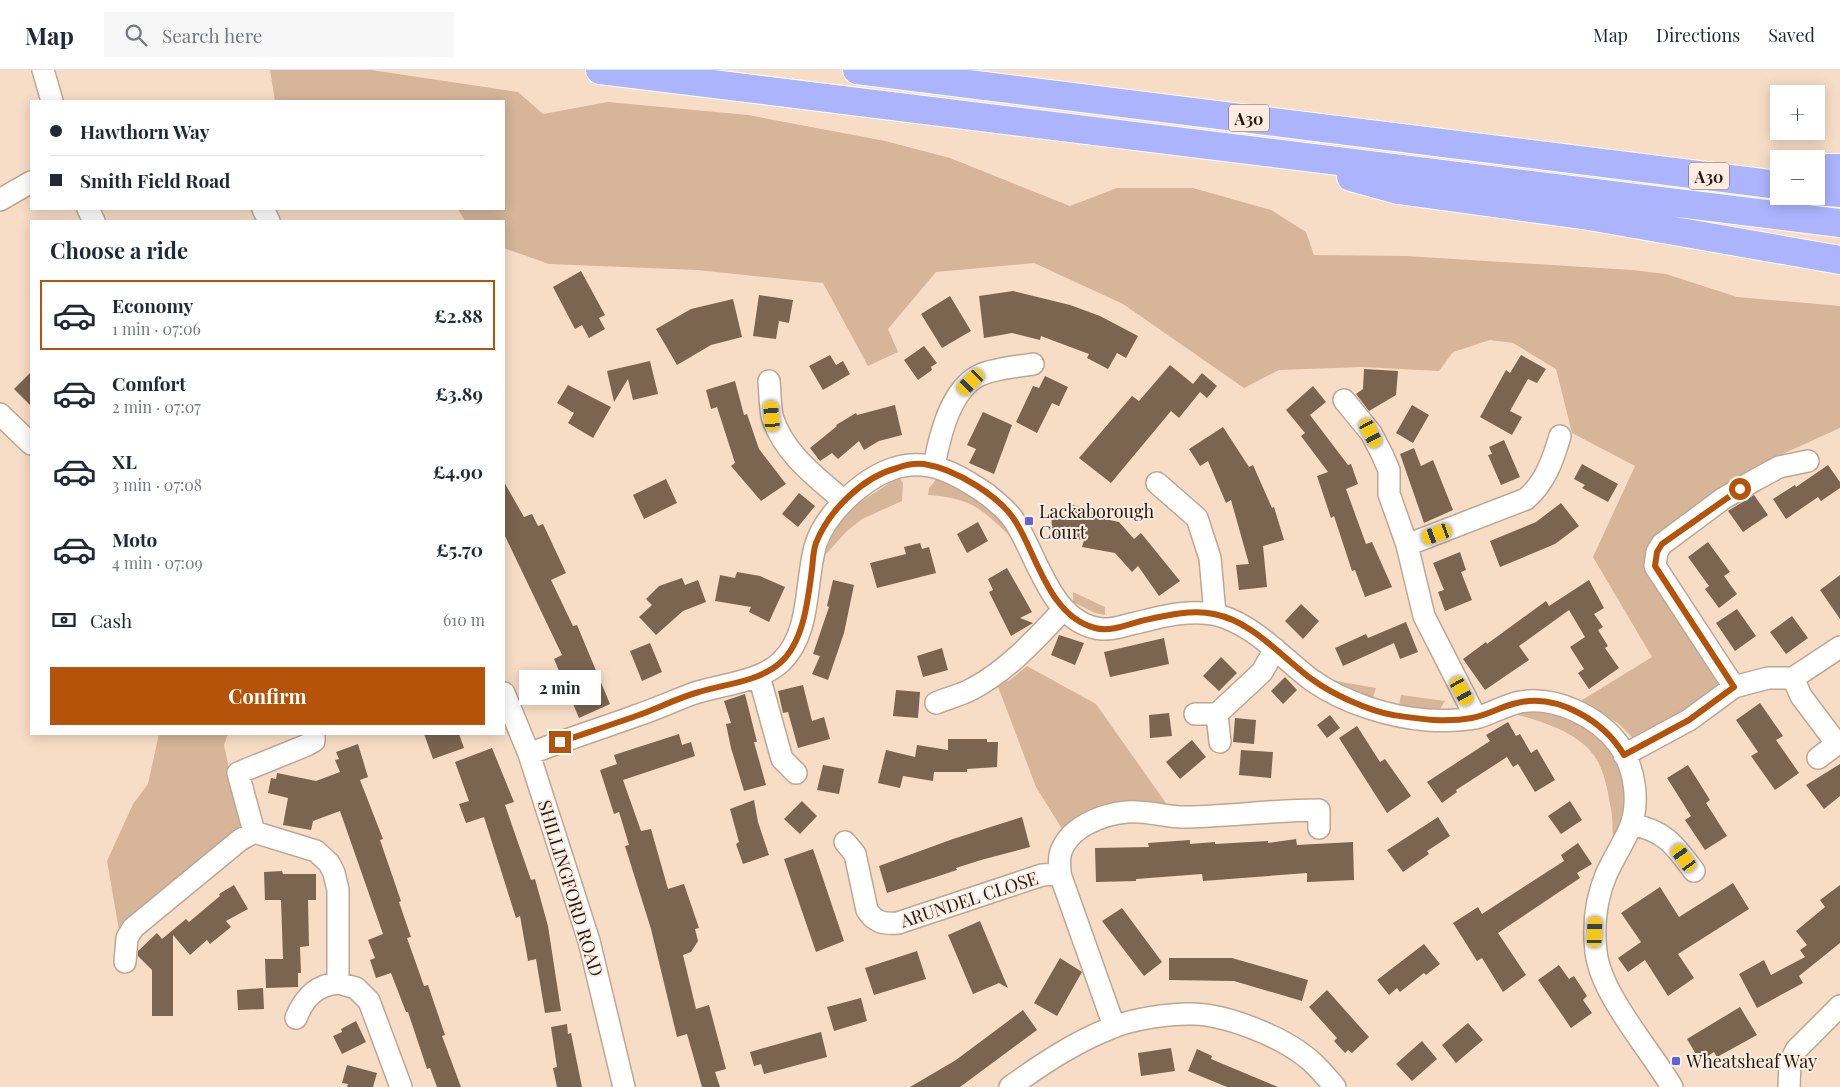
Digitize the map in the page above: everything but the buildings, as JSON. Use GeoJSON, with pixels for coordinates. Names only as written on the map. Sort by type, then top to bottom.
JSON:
{"type":"FeatureCollection","features":[{"type":"Feature","properties":{"kind":"highway","name":"A30"},"geometry":{"type":"LineString","coordinates":[[600,70],[1259,153],[1840,223]]}},
{"type":"Feature","properties":{"kind":"highway","name":"A30"},"geometry":{"type":"LineString","coordinates":[[857,70],[1640,166],[1770,184]]}},
{"type":"Feature","properties":{"kind":"highway"},"geometry":{"type":"LineString","coordinates":[[1259,153],[1398,190],[1589,216],[1840,260]]}},
{"type":"Feature","properties":{"kind":"highway"},"geometry":{"type":"LineString","coordinates":[[1640,166],[1770,167]]}},
{"type":"Feature","properties":{"kind":"highway"},"geometry":{"type":"LineString","coordinates":[[1825,168],[1840,168]]}},
{"type":"Feature","properties":{"kind":"highway"},"geometry":{"type":"LineString","coordinates":[[1825,191],[1840,193]]}},
{"type":"Feature","properties":{"kind":"street"},"geometry":{"type":"LineString","coordinates":[[43,71],[52,100]]}},
{"type":"Feature","properties":{"kind":"street"},"geometry":{"type":"LineString","coordinates":[[0,200],[30,183]]}},
{"type":"Feature","properties":{"kind":"street"},"geometry":{"type":"LineString","coordinates":[[934,467],[947,418],[963,390],[979,376],[1033,364]]}},
{"type":"Feature","properties":{"kind":"street"},"geometry":{"type":"LineString","coordinates":[[769,381],[772,416],[786,445],[804,468],[844,501]]}},
{"type":"Feature","properties":{"kind":"street"},"geometry":{"type":"LineString","coordinates":[[1344,400],[1371,433],[1389,470],[1389,494],[1407,545],[1424,616],[1476,718]]}},
{"type":"Feature","properties":{"kind":"street"},"geometry":{"type":"LineString","coordinates":[[0,414],[30,443]]}},
{"type":"Feature","properties":{"kind":"street"},"geometry":{"type":"LineString","coordinates":[[1407,545],[1526,499],[1536,489],[1546,474],[1560,436]]}},
{"type":"Feature","properties":{"kind":"street"},"geometry":{"type":"LineString","coordinates":[[1734,687],[1655,566],[1657,552],[1662,544],[1724,498],[1780,467],[1808,461]]}},
{"type":"Feature","properties":{"kind":"street"},"geometry":{"type":"LineString","coordinates":[[529,754],[696,692],[759,676],[779,664],[792,647],[798,634],[810,589],[816,544],[844,501],[862,486],[892,469],[918,464],[947,470],[963,478],[1006,508],[1017,524],[1042,577],[1064,609],[1095,628],[1110,629],[1192,612],[1215,614],[1240,624],[1275,649],[1314,681],[1374,710],[1423,720],[1449,721],[1476,718],[1518,702],[1541,701],[1580,713],[1596,724],[1617,742],[1630,767],[1634,786],[1631,824],[1605,878],[1598,903],[1595,932],[1597,958],[1609,990],[1672,1087]]}},
{"type":"Feature","properties":{"kind":"street"},"geometry":{"type":"LineString","coordinates":[[1157,483],[1197,518],[1210,558],[1215,614]]}},
{"type":"Feature","properties":{"kind":"street"},"geometry":{"type":"LineString","coordinates":[[936,703],[972,689],[989,678],[1037,638],[1064,609]]}},
{"type":"Feature","properties":{"kind":"street"},"geometry":{"type":"LineString","coordinates":[[1624,755],[1689,720],[1734,687],[1768,678],[1793,678],[1840,647]]}},
{"type":"Feature","properties":{"kind":"street"},"geometry":{"type":"LineString","coordinates":[[1195,714],[1217,714],[1262,672],[1275,649]]}},
{"type":"Feature","properties":{"kind":"street"},"geometry":{"type":"LineString","coordinates":[[759,676],[782,759],[796,773]]}},
{"type":"Feature","properties":{"kind":"street"},"geometry":{"type":"LineString","coordinates":[[1793,678],[1801,696],[1838,743],[1818,758]]}},
{"type":"Feature","properties":{"kind":"street","name":"SHILLINGFORD ROAD"},"geometry":{"type":"LineString","coordinates":[[505,695],[529,754],[589,941],[624,1087]]}},
{"type":"Feature","properties":{"kind":"street"},"geometry":{"type":"LineString","coordinates":[[1217,714],[1220,742]]}},
{"type":"Feature","properties":{"kind":"street"},"geometry":{"type":"LineString","coordinates":[[254,832],[238,773],[307,745],[314,740],[314,735]]}},
{"type":"Feature","properties":{"kind":"street"},"geometry":{"type":"LineString","coordinates":[[1114,1026],[1060,874],[1060,856],[1064,846],[1081,827],[1097,818],[1128,812],[1187,817],[1287,810],[1319,810],[1319,828]]}},
{"type":"Feature","properties":{"kind":"street"},"geometry":{"type":"LineString","coordinates":[[1631,824],[1661,833],[1674,845],[1694,871]]}},
{"type":"Feature","properties":{"kind":"street"},"geometry":{"type":"LineString","coordinates":[[125,962],[127,938],[133,928],[240,840],[254,832],[316,851],[329,863],[334,873],[338,890],[338,983]]}},
{"type":"Feature","properties":{"kind":"street","name":"ARUNDEL CLOSE"},"geometry":{"type":"LineString","coordinates":[[845,842],[855,854],[867,910],[872,918],[884,924],[898,923],[924,916],[1042,875],[1060,874]]}},
{"type":"Feature","properties":{"kind":"street"},"geometry":{"type":"LineString","coordinates":[[296,1018],[302,1004],[314,991],[329,984],[338,983],[356,988],[369,1001],[401,1087]]}},
{"type":"Feature","properties":{"kind":"street"},"geometry":{"type":"LineString","coordinates":[[1789,1087],[1790,1063],[1796,1050],[1840,1006]]}},
{"type":"Feature","properties":{"kind":"street"},"geometry":{"type":"LineString","coordinates":[[1010,1087],[1070,1048],[1114,1026],[1164,1016],[1194,1014],[1222,1019],[1263,1033],[1305,1056],[1335,1087]]}},
{"type":"Feature","properties":{"kind":"shaded area"},"geometry":{"type":"Polygon","coordinates":[[[270,70],[371,70],[518,92],[543,114],[608,102],[748,115],[885,141],[950,158],[1070,206],[1117,188],[1193,188],[1271,210],[1306,232],[1314,255],[1406,256],[1632,270],[1666,274],[1737,297],[1840,306],[1840,428],[1754,467],[1713,493],[1652,540],[1724,683],[1636,741],[1618,723],[1579,702],[1652,657],[1593,557],[1635,466],[1572,433],[1556,369],[1513,343],[1490,340],[1453,352],[1439,371],[1362,367],[1279,370],[1244,388],[1123,304],[1034,263],[936,272],[888,329],[898,352],[868,366],[823,283],[697,270],[549,264],[505,248],[505,220],[464,220],[459,210],[505,210],[505,100],[275,100],[270,70]]]}},
{"type":"Feature","properties":{"kind":"shaded area"},"geometry":{"type":"Polygon","coordinates":[[[899,477],[903,483],[902,501],[862,519],[847,531],[824,556],[836,527],[851,508],[899,477]]]}},
{"type":"Feature","properties":{"kind":"shaded area"},"geometry":{"type":"Polygon","coordinates":[[[938,477],[986,502],[1012,531],[1009,535],[990,517],[973,506],[942,496],[928,495],[929,488],[938,477]]]}},
{"type":"Feature","properties":{"kind":"shaded area"},"geometry":{"type":"Polygon","coordinates":[[[1073,592],[1105,607],[1105,615],[1095,613],[1073,602],[1073,592]]]}},
{"type":"Feature","properties":{"kind":"shaded area"},"geometry":{"type":"Polygon","coordinates":[[[1027,666],[1096,704],[1168,806],[1064,832],[1036,787],[997,684],[1010,680],[1027,666]]]}},
{"type":"Feature","properties":{"kind":"shaded area"},"geometry":{"type":"Polygon","coordinates":[[[1336,681],[1376,688],[1372,700],[1354,692],[1336,681]]]}},
{"type":"Feature","properties":{"kind":"shaded area"},"geometry":{"type":"Polygon","coordinates":[[[1401,695],[1445,701],[1440,709],[1432,710],[1399,706],[1401,695]]]}},
{"type":"Feature","properties":{"kind":"shaded area"},"geometry":{"type":"Polygon","coordinates":[[[1537,711],[1563,714],[1599,735],[1615,756],[1622,771],[1626,788],[1622,825],[1614,846],[1612,816],[1608,795],[1603,773],[1597,760],[1590,751],[1571,736],[1549,725],[1515,714],[1537,711]]]}},
{"type":"Feature","properties":{"kind":"shaded area"},"geometry":{"type":"Polygon","coordinates":[[[159,735],[228,735],[224,745],[242,827],[119,930],[107,861],[133,804],[148,784],[159,735]]]}},
{"type":"Feature","properties":{"kind":"place","name":"Lackaborough Court"},"geometry":{"type":"Point","coordinates":[1029,521]}},
{"type":"Feature","properties":{"kind":"place","name":"Wheatsheaf Way"},"geometry":{"type":"Point","coordinates":[1676,1061]}},
{"type":"Feature","properties":{"kind":"route"},"geometry":{"type":"LineString","coordinates":[[560,742],[636,716],[696,692],[759,676],[779,664],[792,647],[798,634],[810,589],[816,544],[832,516],[844,501],[878,476],[892,469],[924,464],[947,470],[963,478],[1006,508],[1017,524],[1042,577],[1064,609],[1081,622],[1095,628],[1110,629],[1192,612],[1215,614],[1240,624],[1260,636],[1314,681],[1374,710],[1386,714],[1423,720],[1449,721],[1476,718],[1518,702],[1541,701],[1580,713],[1617,742],[1624,755],[1689,720],[1734,687],[1655,566],[1657,552],[1662,544],[1724,498],[1740,489]]}}]}
